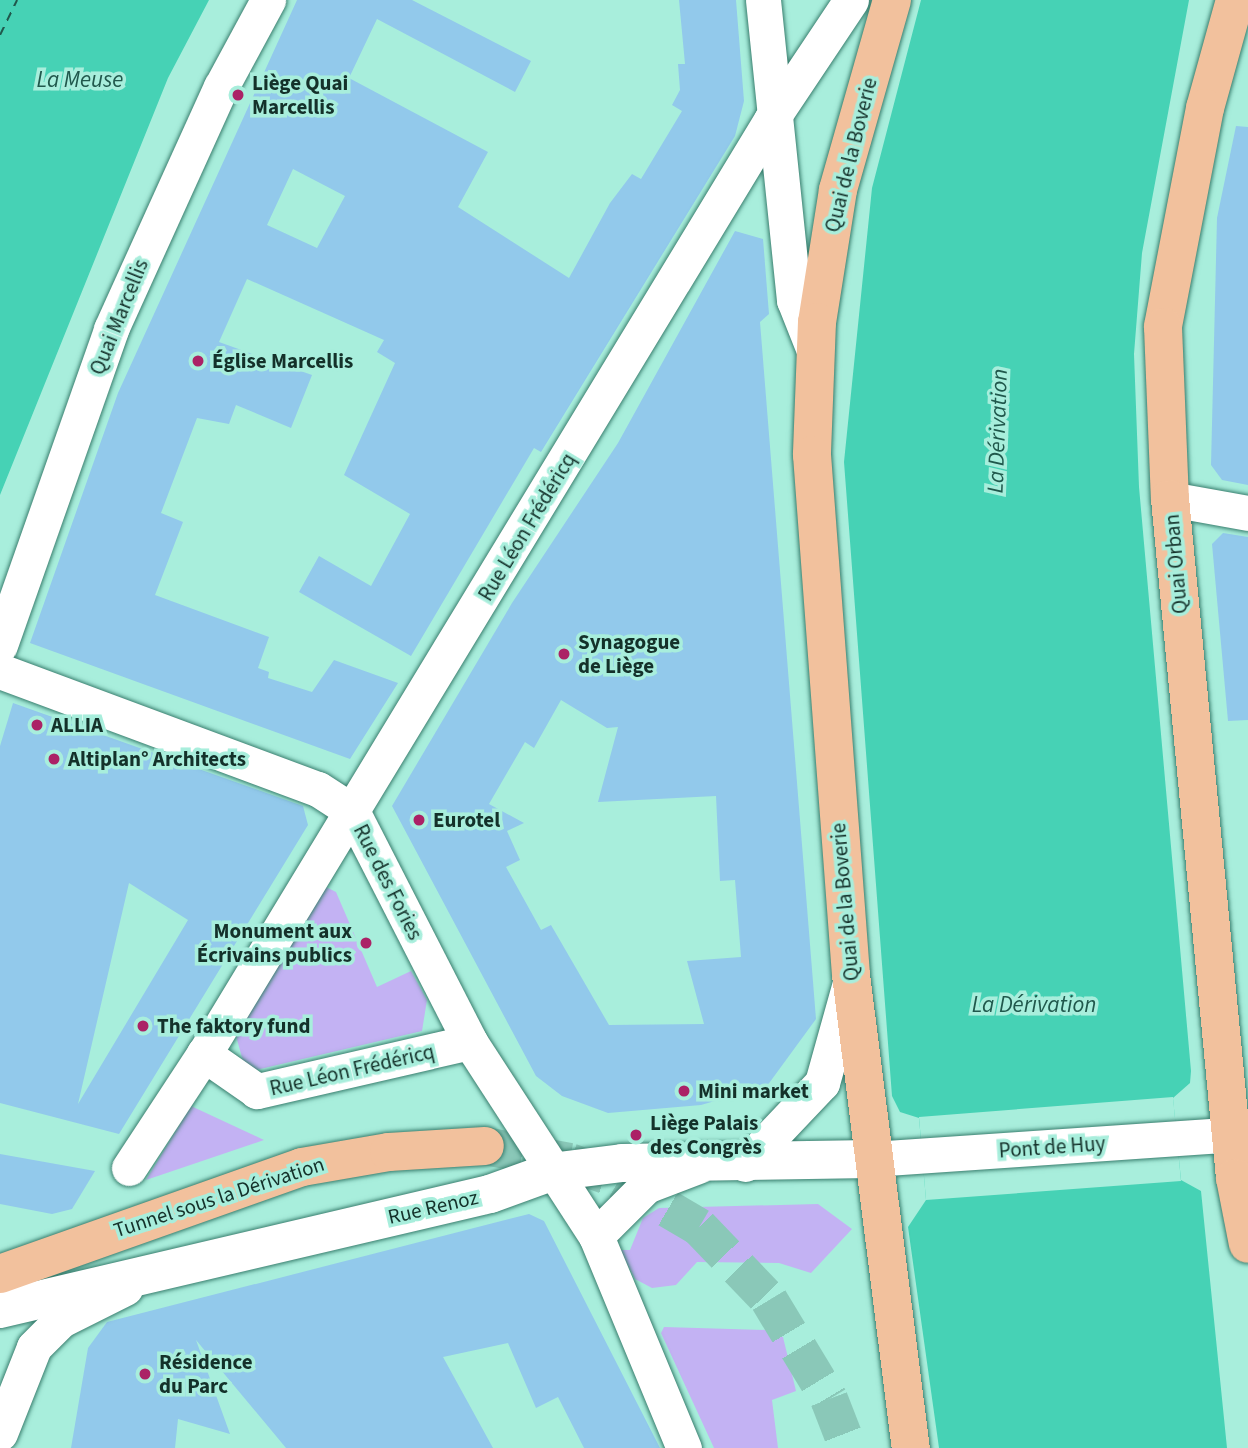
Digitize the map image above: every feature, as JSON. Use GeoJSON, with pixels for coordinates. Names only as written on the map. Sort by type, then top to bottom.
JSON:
{"type":"FeatureCollection","features":[{"type":"Feature","properties":{"kind":"main road","name":"Quai de la Boverie"},"geometry":{"type":"LineString","coordinates":[[892,0],[838,190],[816,353],[812,455],[852,975],[871,1159],[911,1448]]}},
{"type":"Feature","properties":{"kind":"main road","name":"Quai Orban"},"geometry":{"type":"LineString","coordinates":[[1235,0],[1205,108],[1163,327],[1170,499],[1240,1134],[1248,1244]]}},
{"type":"Feature","properties":{"kind":"main road","name":"Tunnel sous la Dérivation"},"geometry":{"type":"LineString","coordinates":[[0,1275],[302,1167],[389,1152],[485,1146]]}},
{"type":"Feature","properties":{"kind":"street","name":"Quai Marcellis"},"geometry":{"type":"LineString","coordinates":[[0,645],[111,329],[221,87],[268,0]]}},
{"type":"Feature","properties":{"kind":"street","name":"Quai de la Boverie"},"geometry":{"type":"LineString","coordinates":[[763,0],[771,120],[794,300],[816,353]]}},
{"type":"Feature","properties":{"kind":"street","name":"Rue Léon Frédéricq"},"geometry":{"type":"LineString","coordinates":[[129,1168],[204,1054],[771,120],[851,0]]}},
{"type":"Feature","properties":{"kind":"street"},"geometry":{"type":"LineString","coordinates":[[1170,499],[1248,513]]}},
{"type":"Feature","properties":{"kind":"street","name":"Rue des Fories"},"geometry":{"type":"LineString","coordinates":[[0,671],[318,789],[352,811],[470,1042],[551,1172]]}},
{"type":"Feature","properties":{"kind":"street"},"geometry":{"type":"LineString","coordinates":[[745,1164],[822,1083],[852,975]]}},
{"type":"Feature","properties":{"kind":"street","name":"Rue Léon Frédéricq"},"geometry":{"type":"LineString","coordinates":[[204,1054],[257,1091],[470,1042]]}},
{"type":"Feature","properties":{"kind":"street","name":"Pont de Huy"},"geometry":{"type":"LineString","coordinates":[[871,1159],[1240,1134]]}},
{"type":"Feature","properties":{"kind":"street","name":"Rue Renoz"},"geometry":{"type":"LineString","coordinates":[[0,1309],[104,1280],[160,1273],[490,1194],[551,1172],[622,1163],[745,1164],[871,1159]]}},
{"type":"Feature","properties":{"kind":"street"},"geometry":{"type":"LineString","coordinates":[[596,1236],[646,1185],[705,1164]]}},
{"type":"Feature","properties":{"kind":"street"},"geometry":{"type":"LineString","coordinates":[[551,1172],[596,1236],[684,1448]]}},
{"type":"Feature","properties":{"kind":"street"},"geometry":{"type":"LineString","coordinates":[[0,1433],[34,1347],[61,1320],[160,1273]]}},
{"type":"Feature","properties":{"kind":"shaded area"},"geometry":{"type":"Polygon","coordinates":[[[326,887],[336,892],[377,987],[411,971],[427,1000],[422,1031],[256,1070],[243,1061],[236,1036],[326,887]]]}},
{"type":"Feature","properties":{"kind":"shaded area"},"geometry":{"type":"Polygon","coordinates":[[[191,1106],[264,1140],[146,1180],[191,1106]]]}},
{"type":"Feature","properties":{"kind":"shaded area"},"geometry":{"type":"Polygon","coordinates":[[[818,1204],[852,1229],[811,1273],[779,1263],[697,1262],[676,1285],[652,1288],[635,1279],[620,1250],[630,1250],[643,1218],[659,1208],[818,1204]]]}},
{"type":"Feature","properties":{"kind":"shaded area"},"geometry":{"type":"Polygon","coordinates":[[[664,1327],[768,1330],[783,1337],[796,1391],[772,1400],[778,1448],[714,1448],[661,1333],[664,1327]]]}},
{"type":"Feature","properties":{"kind":"water","name":"La Meuse"},"geometry":{"type":"Polygon","coordinates":[[[0,0],[209,0],[168,78],[0,495],[0,0]]]}},
{"type":"Feature","properties":{"kind":"water","name":"La Dérivation"},"geometry":{"type":"Polygon","coordinates":[[[921,0],[1189,0],[1142,253],[1134,354],[1139,487],[1191,1071],[1190,1083],[1173,1098],[1181,1180],[1201,1191],[1227,1448],[939,1448],[908,1227],[926,1200],[919,1118],[900,1112],[892,1096],[844,462],[872,188],[921,0]]]}},
{"type":"Feature","properties":{"kind":"pier"},"geometry":{"type":"Polygon","coordinates":[[[1173,1097],[1181,1181],[926,1200],[919,1117],[1173,1097]]]}},
{"type":"Feature","properties":{"kind":"building"},"geometry":{"type":"Polygon","coordinates":[[[297,0],[412,0],[531,61],[515,92],[377,19],[349,78],[488,152],[458,207],[569,278],[610,203],[632,174],[641,179],[682,111],[672,105],[680,90],[678,64],[685,64],[679,0],[736,0],[744,101],[735,136],[541,452],[534,448],[411,656],[299,592],[319,556],[371,586],[410,514],[344,475],[395,363],[377,352],[384,340],[247,279],[219,342],[312,375],[291,428],[236,405],[229,424],[197,418],[161,513],[183,522],[155,595],[269,637],[258,668],[269,672],[268,678],[312,692],[334,660],[398,683],[350,759],[30,643],[118,393],[297,0]],[[293,169],[267,225],[317,248],[345,196],[293,169]]]}},
{"type":"Feature","properties":{"kind":"building"},"geometry":{"type":"Polygon","coordinates":[[[1236,126],[1248,127],[1248,485],[1222,480],[1211,465],[1217,218],[1236,126]]]}},
{"type":"Feature","properties":{"kind":"building"},"geometry":{"type":"Polygon","coordinates":[[[735,231],[763,239],[769,314],[760,322],[816,1019],[767,1086],[701,1105],[608,1113],[562,1096],[536,1076],[392,806],[512,603],[618,443],[735,231]],[[561,700],[534,748],[525,742],[489,804],[524,823],[507,831],[520,860],[506,867],[541,930],[551,925],[609,1025],[704,1024],[687,961],[741,957],[735,880],[720,881],[716,796],[598,802],[618,727],[607,728],[561,700]]]}},
{"type":"Feature","properties":{"kind":"building"},"geometry":{"type":"Polygon","coordinates":[[[1223,533],[1248,537],[1248,720],[1228,721],[1212,544],[1223,533]]]}},
{"type":"Feature","properties":{"kind":"building"},"geometry":{"type":"Polygon","coordinates":[[[13,703],[303,806],[308,825],[119,1134],[0,1103],[0,746],[13,703]],[[129,883],[78,1104],[188,920],[129,883]]]}},
{"type":"Feature","properties":{"kind":"building"},"geometry":{"type":"Polygon","coordinates":[[[0,1154],[95,1171],[72,1209],[52,1214],[0,1204],[0,1154]]]}},
{"type":"Feature","properties":{"kind":"building"},"geometry":{"type":"Polygon","coordinates":[[[529,1214],[544,1221],[660,1448],[584,1448],[558,1397],[536,1408],[508,1343],[443,1357],[493,1448],[286,1448],[196,1340],[230,1434],[178,1419],[175,1448],[71,1448],[88,1348],[107,1322],[529,1214]]]}},
{"type":"Feature","properties":{"kind":"ferry route"},"geometry":{"type":"LineString","coordinates":[[0,35],[17,0]]}},
{"type":"Feature","properties":{"kind":"tunnel"},"geometry":{"type":"LineString","coordinates":[[485,1146],[570,1162],[619,1180],[699,1227],[769,1300],[829,1399],[848,1448]]}},
{"type":"Feature","properties":{"kind":"place","name":"Liège Quai Marcellis"},"geometry":{"type":"Point","coordinates":[238,95]}},
{"type":"Feature","properties":{"kind":"place","name":"Église Marcellis"},"geometry":{"type":"Point","coordinates":[198,361]}},
{"type":"Feature","properties":{"kind":"place","name":"Synagogue de Liège"},"geometry":{"type":"Point","coordinates":[564,654]}},
{"type":"Feature","properties":{"kind":"place","name":"ALLIA"},"geometry":{"type":"Point","coordinates":[37,725]}},
{"type":"Feature","properties":{"kind":"place","name":"Altiplan° Architects"},"geometry":{"type":"Point","coordinates":[54,759]}},
{"type":"Feature","properties":{"kind":"place","name":"Eurotel"},"geometry":{"type":"Point","coordinates":[419,820]}},
{"type":"Feature","properties":{"kind":"place","name":"Monument aux Écrivains publics"},"geometry":{"type":"Point","coordinates":[366,943]}},
{"type":"Feature","properties":{"kind":"place","name":"The faktory fund"},"geometry":{"type":"Point","coordinates":[143,1026]}},
{"type":"Feature","properties":{"kind":"place","name":"Mini market"},"geometry":{"type":"Point","coordinates":[684,1091]}},
{"type":"Feature","properties":{"kind":"place","name":"Liège Palais des Congrès"},"geometry":{"type":"Point","coordinates":[636,1135]}},
{"type":"Feature","properties":{"kind":"place","name":"Résidence du Parc"},"geometry":{"type":"Point","coordinates":[145,1374]}}]}
